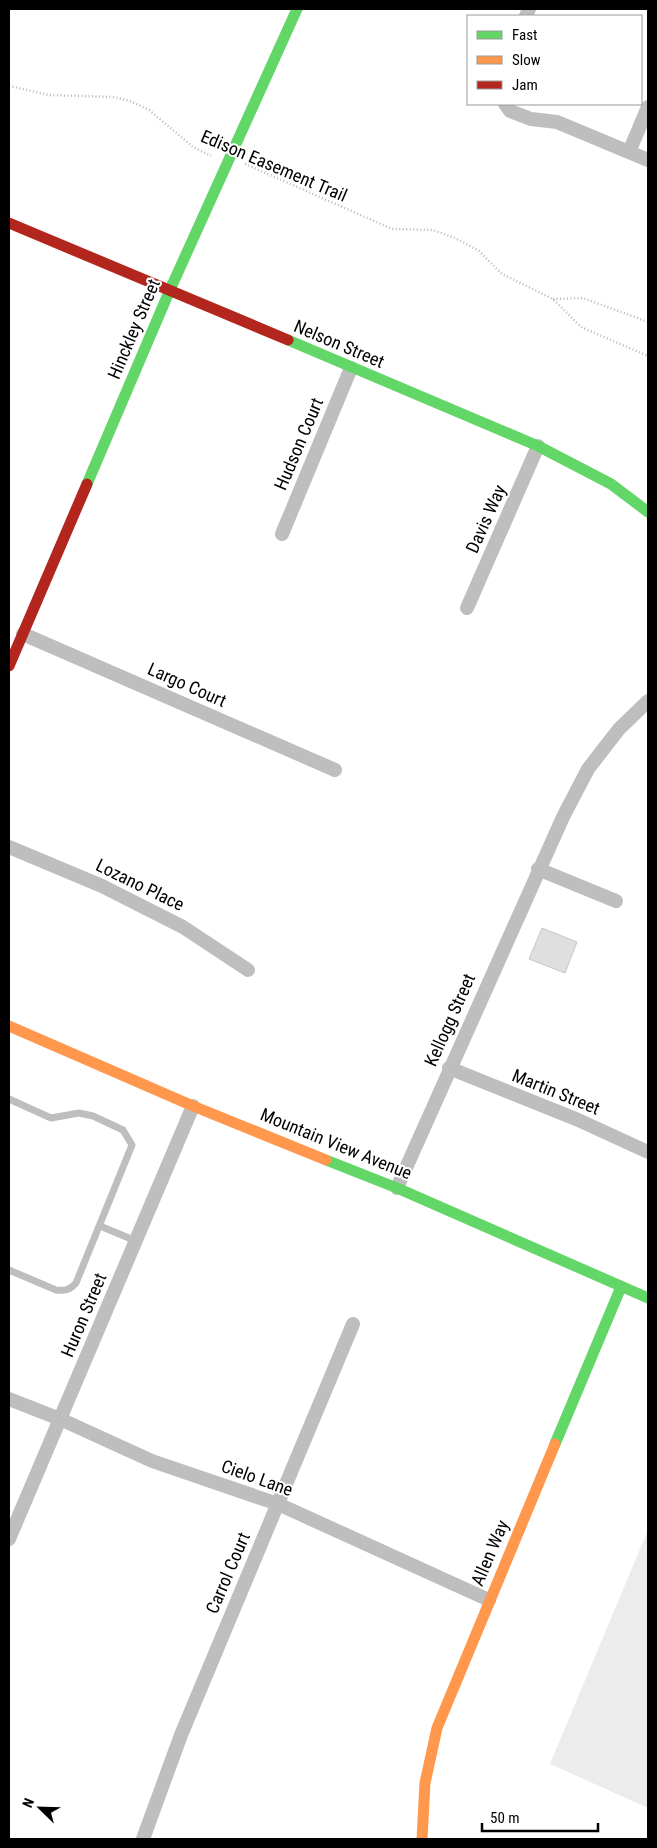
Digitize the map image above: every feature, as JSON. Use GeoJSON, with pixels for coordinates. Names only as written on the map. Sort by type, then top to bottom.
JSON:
{"type":"FeatureCollection","features":[{"type":"Feature","properties":{"kind":"street","name":"Hinckley Street"},"geometry":{"type":"LineString","coordinates":[[9,666],[169,292],[297,9]]}},
{"type":"Feature","properties":{"kind":"street"},"geometry":{"type":"LineString","coordinates":[[506,105],[510,111],[531,118],[557,122],[648,160]]}},
{"type":"Feature","properties":{"kind":"street"},"geometry":{"type":"LineString","coordinates":[[629,152],[648,107]]}},
{"type":"Feature","properties":{"kind":"street","name":"Nelson Street"},"geometry":{"type":"LineString","coordinates":[[9,223],[538,446],[611,484],[648,512]]}},
{"type":"Feature","properties":{"kind":"street","name":"Hudson Court"},"geometry":{"type":"LineString","coordinates":[[282,534],[351,368]]}},
{"type":"Feature","properties":{"kind":"street","name":"Davis Way"},"geometry":{"type":"LineString","coordinates":[[467,608],[538,446]]}},
{"type":"Feature","properties":{"kind":"street","name":"Largo Court"},"geometry":{"type":"LineString","coordinates":[[23,634],[335,770]]}},
{"type":"Feature","properties":{"kind":"street","name":"Kellogg Street"},"geometry":{"type":"LineString","coordinates":[[397,1188],[538,869],[588,769],[619,729],[648,701]]}},
{"type":"Feature","properties":{"kind":"street","name":"Lozano Place"},"geometry":{"type":"LineString","coordinates":[[9,847],[102,886],[183,927],[248,970]]}},
{"type":"Feature","properties":{"kind":"street"},"geometry":{"type":"LineString","coordinates":[[538,869],[616,901]]}},
{"type":"Feature","properties":{"kind":"street","name":"Mountain View Avenue"},"geometry":{"type":"LineString","coordinates":[[9,1026],[193,1106],[397,1188],[648,1298]]}},
{"type":"Feature","properties":{"kind":"street","name":"Martin Street"},"geometry":{"type":"LineString","coordinates":[[449,1068],[648,1152]]}},
{"type":"Feature","properties":{"kind":"street","name":"Huron Street"},"geometry":{"type":"LineString","coordinates":[[9,1539],[193,1106]]}},
{"type":"Feature","properties":{"kind":"street","name":"Allen Way"},"geometry":{"type":"LineString","coordinates":[[422,1839],[423,1785],[428,1753],[489,1600],[622,1287]]}},
{"type":"Feature","properties":{"kind":"street","name":"Carrol Court"},"geometry":{"type":"LineString","coordinates":[[143,1839],[181,1735],[353,1324]]}},
{"type":"Feature","properties":{"kind":"street","name":"Cielo Lane"},"geometry":{"type":"LineString","coordinates":[[9,1399],[60,1419],[152,1461],[278,1504],[489,1600]]}},
{"type":"Feature","properties":{"kind":"lane"},"geometry":{"type":"LineString","coordinates":[[9,1099],[51,1118],[79,1113],[93,1116],[123,1130],[129,1137],[132,1145],[100,1226],[76,1283],[72,1288],[64,1291],[56,1290],[9,1270]]}},
{"type":"Feature","properties":{"kind":"lane"},"geometry":{"type":"LineString","coordinates":[[100,1226],[136,1241]]}},
{"type":"Feature","properties":{"kind":"path","name":"Edison Easement Trail"},"geometry":{"type":"LineString","coordinates":[[9,86],[49,95],[114,97],[130,101],[149,110],[165,121],[193,147],[208,156],[230,158],[392,229],[433,230],[455,238],[479,252],[502,274],[553,299],[581,327],[648,356]]}},
{"type":"Feature","properties":{"kind":"path","name":"Edison Easement Trail"},"geometry":{"type":"LineString","coordinates":[[553,299],[583,298],[648,322]]}},
{"type":"Feature","properties":{"kind":"shaded area"},"geometry":{"type":"Polygon","coordinates":[[[648,1530],[648,1808],[550,1764],[648,1530]]]}},
{"type":"Feature","properties":{"kind":"building"},"geometry":{"type":"Polygon","coordinates":[[[542,928],[577,942],[565,973],[529,959],[542,928]]]}},
{"type":"Feature","properties":{"kind":"traffic: fast"},"geometry":{"type":"LineString","coordinates":[[87,484],[169,292],[297,9]]}},
{"type":"Feature","properties":{"kind":"traffic: fast"},"geometry":{"type":"LineString","coordinates":[[288,340],[538,446],[611,484],[648,512]]}},
{"type":"Feature","properties":{"kind":"traffic: fast"},"geometry":{"type":"LineString","coordinates":[[326,1160],[397,1188],[648,1298]]}},
{"type":"Feature","properties":{"kind":"traffic: fast"},"geometry":{"type":"LineString","coordinates":[[555,1444],[621,1287]]}},
{"type":"Feature","properties":{"kind":"traffic: slow"},"geometry":{"type":"LineString","coordinates":[[9,1026],[193,1106],[326,1160]]}},
{"type":"Feature","properties":{"kind":"traffic: slow"},"geometry":{"type":"LineString","coordinates":[[422,1839],[425,1783],[437,1728],[555,1444]]}},
{"type":"Feature","properties":{"kind":"traffic: jam"},"geometry":{"type":"LineString","coordinates":[[9,223],[288,340]]}},
{"type":"Feature","properties":{"kind":"traffic: jam"},"geometry":{"type":"LineString","coordinates":[[9,666],[87,484]]}}]}
